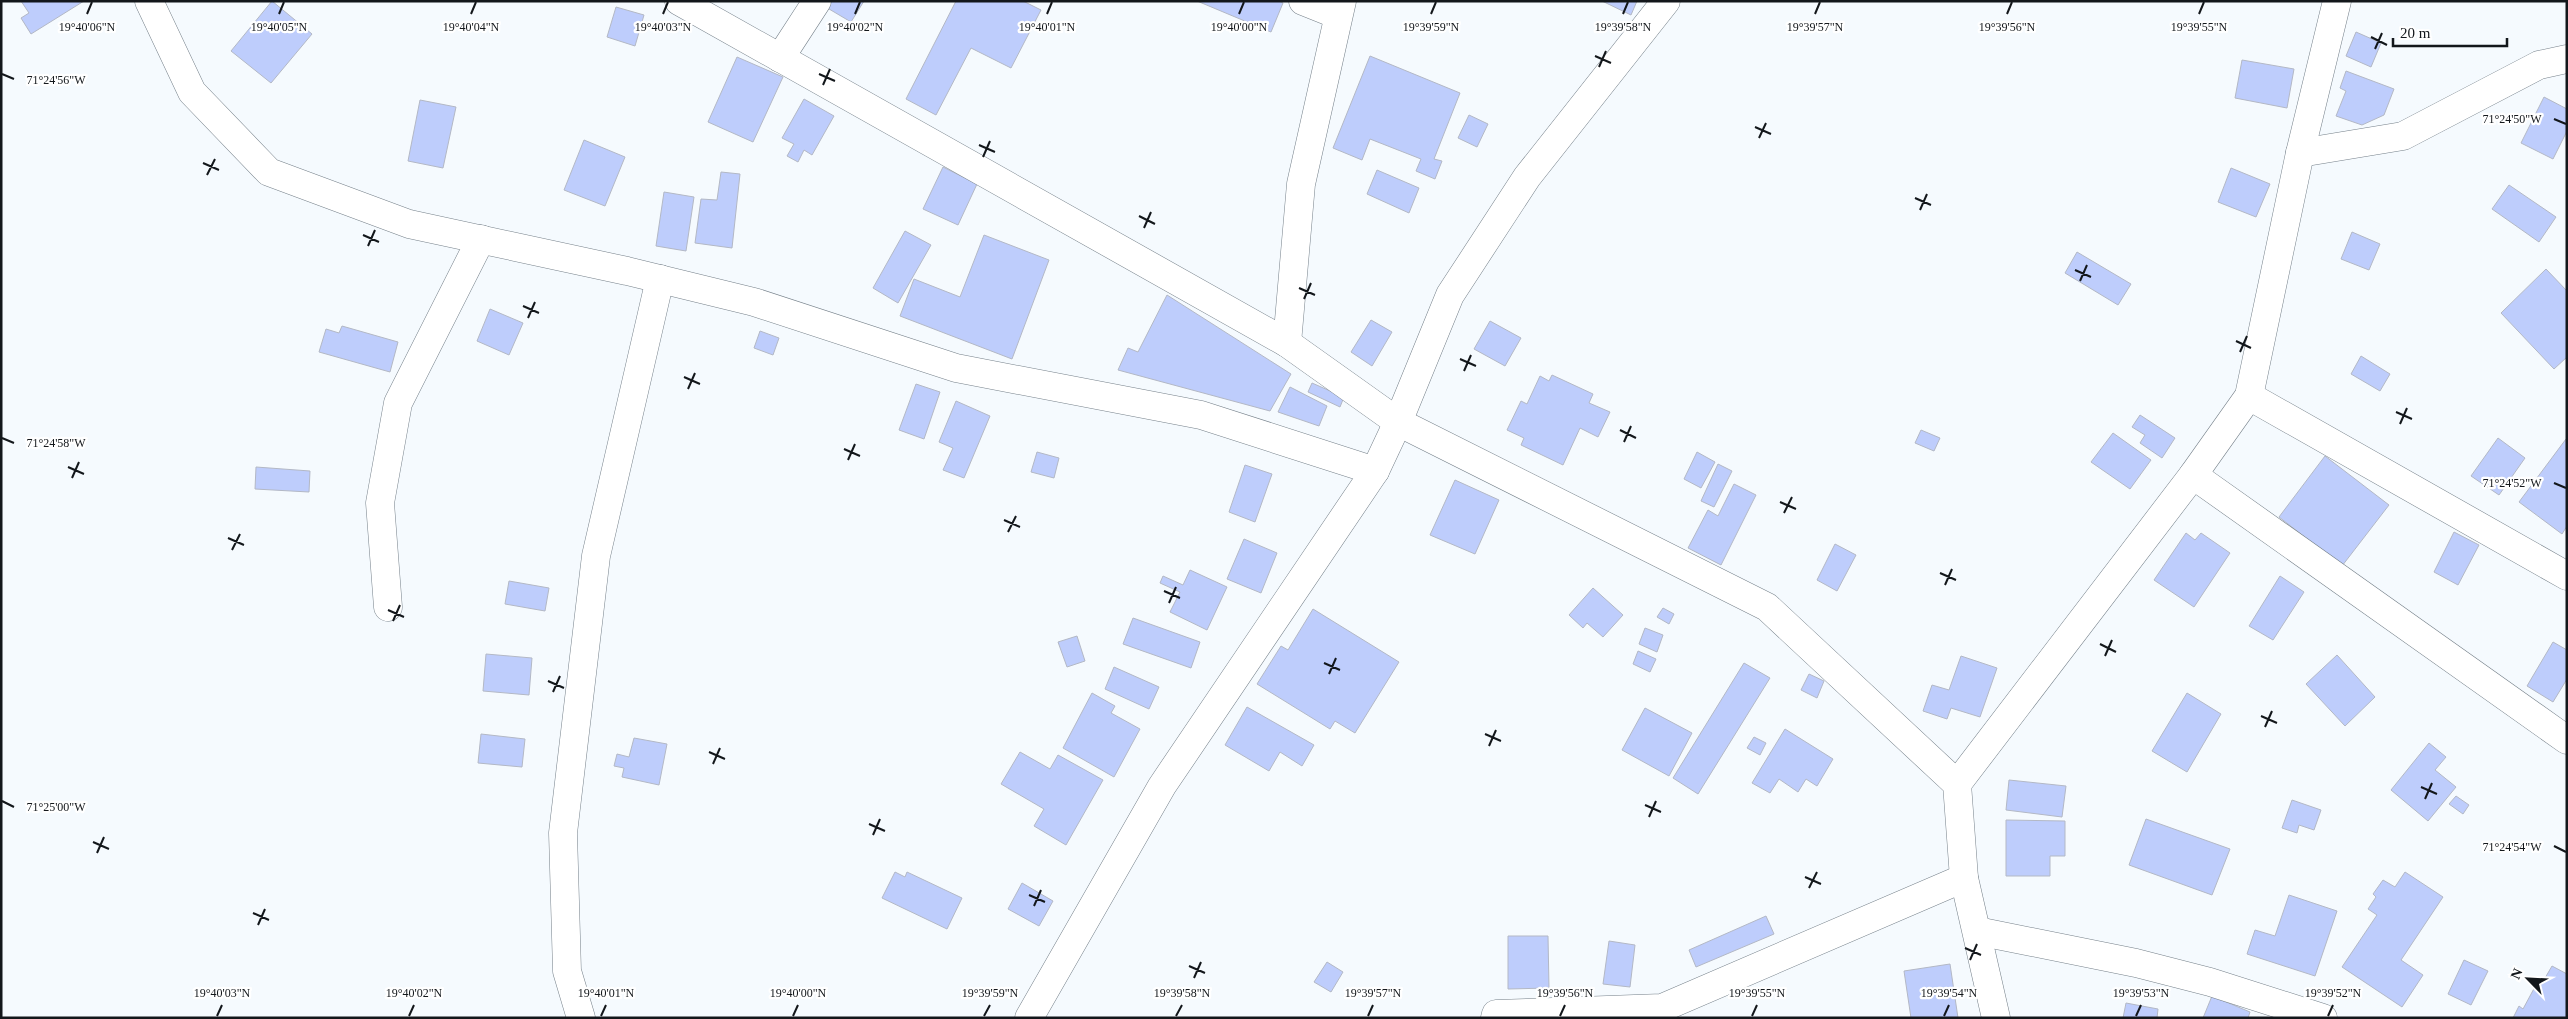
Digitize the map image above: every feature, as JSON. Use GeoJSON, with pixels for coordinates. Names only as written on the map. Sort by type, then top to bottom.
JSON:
{"type":"FeatureCollection","features":[{"type":"Feature","properties":{"kind":"street"},"geometry":{"type":"LineString","coordinates":[[149,1],[192,92],[269,172],[408,224],[660,279],[754,302],[956,368],[1201,416],[1375,471]]}},
{"type":"Feature","properties":{"kind":"street"},"geometry":{"type":"LineString","coordinates":[[680,1],[1287,343],[1398,422],[1767,606],[1957,784]]}},
{"type":"Feature","properties":{"kind":"street"},"geometry":{"type":"LineString","coordinates":[[780,58],[817,1]]}},
{"type":"Feature","properties":{"kind":"street"},"geometry":{"type":"LineString","coordinates":[[1287,343],[1301,184],[1340,8],[1303,1]]}},
{"type":"Feature","properties":{"kind":"street"},"geometry":{"type":"LineString","coordinates":[[1029,1018],[1162,786],[1375,471],[1398,422],[1450,295],[1527,177],[1666,1]]}},
{"type":"Feature","properties":{"kind":"street"},"geometry":{"type":"LineString","coordinates":[[1996,1018],[1964,878],[1957,784],[2193,475],[2249,396],[2300,153],[2336,1]]}},
{"type":"Feature","properties":{"kind":"street"},"geometry":{"type":"LineString","coordinates":[[2300,153],[2403,136],[2539,64],[2567,59]]}},
{"type":"Feature","properties":{"kind":"street"},"geometry":{"type":"LineString","coordinates":[[388,607],[380,503],[398,403],[481,239]]}},
{"type":"Feature","properties":{"kind":"street"},"geometry":{"type":"LineString","coordinates":[[581,1018],[566,971],[564,834],[596,556],[660,279]]}},
{"type":"Feature","properties":{"kind":"street"},"geometry":{"type":"LineString","coordinates":[[2249,396],[2567,576]]}},
{"type":"Feature","properties":{"kind":"street"},"geometry":{"type":"LineString","coordinates":[[2193,475],[2567,740]]}},
{"type":"Feature","properties":{"kind":"street"},"geometry":{"type":"LineString","coordinates":[[1495,1018],[1496,1014],[1662,1008],[1964,878]]}},
{"type":"Feature","properties":{"kind":"street"},"geometry":{"type":"LineString","coordinates":[[1977,931],[2136,962],[2210,982],[2323,1018]]}},
{"type":"Feature","properties":{"kind":"building"},"geometry":{"type":"Polygon","coordinates":[[[21,1],[84,1],[31,34],[21,18],[29,13],[21,1]]]}},
{"type":"Feature","properties":{"kind":"building"},"geometry":{"type":"Polygon","coordinates":[[[272,1],[312,34],[271,83],[231,51],[272,1]]]}},
{"type":"Feature","properties":{"kind":"building"},"geometry":{"type":"Polygon","coordinates":[[[827,1],[864,1],[851,22],[824,6],[827,1]]]}},
{"type":"Feature","properties":{"kind":"building"},"geometry":{"type":"Polygon","coordinates":[[[956,1],[1023,1],[1041,10],[1011,68],[971,48],[936,115],[906,99],[956,1]]]}},
{"type":"Feature","properties":{"kind":"building"},"geometry":{"type":"Polygon","coordinates":[[[1197,1],[1279,1],[1283,3],[1271,32],[1197,1]]]}},
{"type":"Feature","properties":{"kind":"building"},"geometry":{"type":"Polygon","coordinates":[[[1602,1],[1637,1],[1631,15],[1602,1]]]}},
{"type":"Feature","properties":{"kind":"building"},"geometry":{"type":"Polygon","coordinates":[[[616,7],[644,15],[635,46],[607,37],[616,7]]]}},
{"type":"Feature","properties":{"kind":"building"},"geometry":{"type":"Polygon","coordinates":[[[2356,32],[2381,43],[2371,67],[2346,56],[2356,32]]]}},
{"type":"Feature","properties":{"kind":"building"},"geometry":{"type":"Polygon","coordinates":[[[1370,56],[1460,93],[1434,159],[1442,161],[1435,179],[1416,171],[1421,159],[1370,139],[1362,160],[1333,148],[1370,56]]]}},
{"type":"Feature","properties":{"kind":"building"},"geometry":{"type":"Polygon","coordinates":[[[737,57],[783,77],[753,142],[708,122],[737,57]]]}},
{"type":"Feature","properties":{"kind":"building"},"geometry":{"type":"Polygon","coordinates":[[[2242,60],[2294,69],[2287,108],[2235,98],[2242,60]]]}},
{"type":"Feature","properties":{"kind":"building"},"geometry":{"type":"Polygon","coordinates":[[[2346,71],[2394,89],[2384,115],[2362,125],[2336,116],[2346,91],[2340,88],[2346,71]]]}},
{"type":"Feature","properties":{"kind":"building"},"geometry":{"type":"Polygon","coordinates":[[[2544,97],[2567,109],[2567,131],[2553,159],[2521,143],[2544,97]]]}},
{"type":"Feature","properties":{"kind":"building"},"geometry":{"type":"Polygon","coordinates":[[[804,99],[834,116],[812,155],[804,150],[798,162],[787,156],[794,144],[782,138],[804,99]]]}},
{"type":"Feature","properties":{"kind":"building"},"geometry":{"type":"Polygon","coordinates":[[[420,100],[456,107],[443,168],[408,161],[420,100]]]}},
{"type":"Feature","properties":{"kind":"building"},"geometry":{"type":"Polygon","coordinates":[[[1469,115],[1488,124],[1477,147],[1458,138],[1469,115]]]}},
{"type":"Feature","properties":{"kind":"building"},"geometry":{"type":"Polygon","coordinates":[[[584,140],[625,157],[605,206],[564,190],[584,140]]]}},
{"type":"Feature","properties":{"kind":"building"},"geometry":{"type":"Polygon","coordinates":[[[943,167],[977,184],[958,225],[923,209],[943,167]]]}},
{"type":"Feature","properties":{"kind":"building"},"geometry":{"type":"Polygon","coordinates":[[[2231,168],[2270,184],[2256,217],[2218,202],[2231,168]]]}},
{"type":"Feature","properties":{"kind":"building"},"geometry":{"type":"Polygon","coordinates":[[[1377,170],[1419,188],[1409,213],[1367,194],[1377,170]]]}},
{"type":"Feature","properties":{"kind":"building"},"geometry":{"type":"Polygon","coordinates":[[[721,172],[740,174],[732,248],[695,243],[701,199],[717,200],[721,172]]]}},
{"type":"Feature","properties":{"kind":"building"},"geometry":{"type":"Polygon","coordinates":[[[2509,185],[2556,217],[2539,242],[2492,209],[2509,185]]]}},
{"type":"Feature","properties":{"kind":"building"},"geometry":{"type":"Polygon","coordinates":[[[664,192],[694,197],[686,251],[656,246],[664,192]]]}},
{"type":"Feature","properties":{"kind":"building"},"geometry":{"type":"Polygon","coordinates":[[[905,231],[931,245],[898,303],[873,288],[905,231]]]}},
{"type":"Feature","properties":{"kind":"building"},"geometry":{"type":"Polygon","coordinates":[[[2352,232],[2380,244],[2369,270],[2341,259],[2352,232]]]}},
{"type":"Feature","properties":{"kind":"building"},"geometry":{"type":"Polygon","coordinates":[[[984,235],[1049,260],[1012,359],[900,316],[914,279],[960,297],[984,235]]]}},
{"type":"Feature","properties":{"kind":"building"},"geometry":{"type":"Polygon","coordinates":[[[2077,252],[2131,284],[2118,305],[2065,273],[2077,252]]]}},
{"type":"Feature","properties":{"kind":"building"},"geometry":{"type":"Polygon","coordinates":[[[2546,269],[2567,291],[2567,357],[2554,369],[2501,313],[2546,269]]]}},
{"type":"Feature","properties":{"kind":"building"},"geometry":{"type":"Polygon","coordinates":[[[1167,295],[1291,374],[1270,411],[1118,370],[1128,348],[1138,352],[1167,295]]]}},
{"type":"Feature","properties":{"kind":"building"},"geometry":{"type":"Polygon","coordinates":[[[490,309],[523,323],[509,355],[477,341],[490,309]]]}},
{"type":"Feature","properties":{"kind":"building"},"geometry":{"type":"Polygon","coordinates":[[[1371,320],[1392,332],[1372,366],[1351,352],[1371,320]]]}},
{"type":"Feature","properties":{"kind":"building"},"geometry":{"type":"Polygon","coordinates":[[[1490,321],[1521,338],[1505,366],[1474,349],[1490,321]]]}},
{"type":"Feature","properties":{"kind":"building"},"geometry":{"type":"Polygon","coordinates":[[[342,326],[398,342],[390,372],[319,352],[326,329],[339,333],[342,326]]]}},
{"type":"Feature","properties":{"kind":"building"},"geometry":{"type":"Polygon","coordinates":[[[760,331],[779,338],[773,355],[754,348],[760,331]]]}},
{"type":"Feature","properties":{"kind":"building"},"geometry":{"type":"Polygon","coordinates":[[[2361,356],[2390,374],[2380,391],[2351,374],[2361,356]]]}},
{"type":"Feature","properties":{"kind":"building"},"geometry":{"type":"Polygon","coordinates":[[[1552,375],[1593,394],[1589,403],[1610,412],[1598,437],[1580,428],[1563,465],[1521,445],[1524,438],[1507,430],[1521,401],[1527,404],[1540,376],[1549,381],[1552,375]]]}},
{"type":"Feature","properties":{"kind":"building"},"geometry":{"type":"Polygon","coordinates":[[[1312,383],[1344,397],[1340,407],[1308,392],[1312,383]]]}},
{"type":"Feature","properties":{"kind":"building"},"geometry":{"type":"Polygon","coordinates":[[[916,384],[940,392],[924,439],[899,430],[916,384]]]}},
{"type":"Feature","properties":{"kind":"building"},"geometry":{"type":"Polygon","coordinates":[[[1290,387],[1327,406],[1319,426],[1278,412],[1290,387]]]}},
{"type":"Feature","properties":{"kind":"building"},"geometry":{"type":"Polygon","coordinates":[[[956,401],[990,416],[964,478],[943,470],[953,448],[939,442],[956,401]]]}},
{"type":"Feature","properties":{"kind":"building"},"geometry":{"type":"Polygon","coordinates":[[[2140,415],[2175,438],[2162,458],[2140,443],[2145,435],[2132,427],[2140,415]]]}},
{"type":"Feature","properties":{"kind":"building"},"geometry":{"type":"Polygon","coordinates":[[[1921,430],[1940,438],[1934,451],[1915,443],[1921,430]]]}},
{"type":"Feature","properties":{"kind":"building"},"geometry":{"type":"Polygon","coordinates":[[[2113,433],[2151,460],[2130,489],[2091,462],[2113,433]]]}},
{"type":"Feature","properties":{"kind":"building"},"geometry":{"type":"Polygon","coordinates":[[[2498,438],[2525,458],[2499,495],[2471,476],[2498,438]]]}},
{"type":"Feature","properties":{"kind":"building"},"geometry":{"type":"Polygon","coordinates":[[[2566,439],[2567,526],[2562,534],[2519,502],[2566,439]]]}},
{"type":"Feature","properties":{"kind":"building"},"geometry":{"type":"Polygon","coordinates":[[[1037,452],[1059,458],[1054,478],[1031,472],[1037,452]]]}},
{"type":"Feature","properties":{"kind":"building"},"geometry":{"type":"Polygon","coordinates":[[[1697,452],[1715,462],[1701,488],[1684,479],[1697,452]]]}},
{"type":"Feature","properties":{"kind":"building"},"geometry":{"type":"Polygon","coordinates":[[[2325,456],[2389,505],[2342,566],[2279,517],[2325,456]]]}},
{"type":"Feature","properties":{"kind":"building"},"geometry":{"type":"Polygon","coordinates":[[[1718,464],[1732,471],[1714,507],[1701,501],[1718,464]]]}},
{"type":"Feature","properties":{"kind":"building"},"geometry":{"type":"Polygon","coordinates":[[[1245,465],[1272,474],[1255,522],[1229,512],[1245,465]]]}},
{"type":"Feature","properties":{"kind":"building"},"geometry":{"type":"Polygon","coordinates":[[[256,467],[310,471],[309,492],[255,489],[256,467]]]}},
{"type":"Feature","properties":{"kind":"building"},"geometry":{"type":"Polygon","coordinates":[[[1455,480],[1499,500],[1475,554],[1430,535],[1455,480]]]}},
{"type":"Feature","properties":{"kind":"building"},"geometry":{"type":"Polygon","coordinates":[[[1734,484],[1756,495],[1721,565],[1688,548],[1708,510],[1718,516],[1734,484]]]}},
{"type":"Feature","properties":{"kind":"building"},"geometry":{"type":"Polygon","coordinates":[[[2454,532],[2479,545],[2458,585],[2434,572],[2454,532]]]}},
{"type":"Feature","properties":{"kind":"building"},"geometry":{"type":"Polygon","coordinates":[[[2186,533],[2195,540],[2201,533],[2230,553],[2194,607],[2154,580],[2186,533]]]}},
{"type":"Feature","properties":{"kind":"building"},"geometry":{"type":"Polygon","coordinates":[[[1244,539],[1277,553],[1261,593],[1227,579],[1244,539]]]}},
{"type":"Feature","properties":{"kind":"building"},"geometry":{"type":"Polygon","coordinates":[[[1835,544],[1856,555],[1837,591],[1817,580],[1835,544]]]}},
{"type":"Feature","properties":{"kind":"building"},"geometry":{"type":"Polygon","coordinates":[[[1190,570],[1227,587],[1207,630],[1170,612],[1180,592],[1160,583],[1163,576],[1183,585],[1190,570]]]}},
{"type":"Feature","properties":{"kind":"building"},"geometry":{"type":"Polygon","coordinates":[[[2280,576],[2304,592],[2273,640],[2249,626],[2280,576]]]}},
{"type":"Feature","properties":{"kind":"building"},"geometry":{"type":"Polygon","coordinates":[[[509,581],[549,588],[545,611],[505,604],[509,581]]]}},
{"type":"Feature","properties":{"kind":"building"},"geometry":{"type":"Polygon","coordinates":[[[1593,588],[1623,615],[1603,637],[1587,623],[1583,628],[1569,615],[1593,588]]]}},
{"type":"Feature","properties":{"kind":"building"},"geometry":{"type":"Polygon","coordinates":[[[1663,608],[1674,614],[1669,624],[1657,617],[1663,608]]]}},
{"type":"Feature","properties":{"kind":"building"},"geometry":{"type":"Polygon","coordinates":[[[1313,609],[1399,662],[1355,733],[1335,721],[1330,729],[1257,684],[1281,646],[1288,650],[1313,609]]]}},
{"type":"Feature","properties":{"kind":"building"},"geometry":{"type":"Polygon","coordinates":[[[1133,618],[1200,642],[1191,668],[1123,644],[1133,618]]]}},
{"type":"Feature","properties":{"kind":"building"},"geometry":{"type":"Polygon","coordinates":[[[1645,628],[1663,635],[1657,652],[1639,644],[1645,628]]]}},
{"type":"Feature","properties":{"kind":"building"},"geometry":{"type":"Polygon","coordinates":[[[1077,636],[1085,661],[1067,667],[1058,642],[1077,636]]]}},
{"type":"Feature","properties":{"kind":"building"},"geometry":{"type":"Polygon","coordinates":[[[2553,642],[2567,650],[2567,679],[2553,702],[2527,686],[2553,642]]]}},
{"type":"Feature","properties":{"kind":"building"},"geometry":{"type":"Polygon","coordinates":[[[1638,651],[1656,659],[1650,672],[1633,664],[1638,651]]]}},
{"type":"Feature","properties":{"kind":"building"},"geometry":{"type":"Polygon","coordinates":[[[486,654],[532,658],[529,695],[483,691],[486,654]]]}},
{"type":"Feature","properties":{"kind":"building"},"geometry":{"type":"Polygon","coordinates":[[[2337,655],[2375,697],[2345,726],[2306,684],[2337,655]]]}},
{"type":"Feature","properties":{"kind":"building"},"geometry":{"type":"Polygon","coordinates":[[[1961,656],[1997,668],[1980,717],[1951,708],[1947,719],[1923,711],[1932,685],[1949,690],[1961,656]]]}},
{"type":"Feature","properties":{"kind":"building"},"geometry":{"type":"Polygon","coordinates":[[[1744,663],[1770,678],[1698,794],[1673,778],[1744,663]]]}},
{"type":"Feature","properties":{"kind":"building"},"geometry":{"type":"Polygon","coordinates":[[[1114,667],[1159,687],[1149,709],[1105,689],[1114,667]]]}},
{"type":"Feature","properties":{"kind":"building"},"geometry":{"type":"Polygon","coordinates":[[[1809,674],[1824,681],[1817,698],[1801,690],[1809,674]]]}},
{"type":"Feature","properties":{"kind":"building"},"geometry":{"type":"Polygon","coordinates":[[[1092,693],[1115,706],[1111,713],[1140,729],[1114,777],[1063,748],[1092,693]]]}},
{"type":"Feature","properties":{"kind":"building"},"geometry":{"type":"Polygon","coordinates":[[[2187,693],[2221,714],[2187,772],[2152,751],[2187,693]]]}},
{"type":"Feature","properties":{"kind":"building"},"geometry":{"type":"Polygon","coordinates":[[[1247,707],[1314,745],[1302,766],[1280,752],[1269,771],[1225,745],[1247,707]]]}},
{"type":"Feature","properties":{"kind":"building"},"geometry":{"type":"Polygon","coordinates":[[[1645,708],[1692,733],[1669,776],[1622,750],[1645,708]]]}},
{"type":"Feature","properties":{"kind":"building"},"geometry":{"type":"Polygon","coordinates":[[[1785,729],[1833,759],[1817,786],[1806,779],[1798,792],[1779,779],[1770,793],[1752,783],[1785,729]]]}},
{"type":"Feature","properties":{"kind":"building"},"geometry":{"type":"Polygon","coordinates":[[[481,734],[525,739],[522,767],[478,763],[481,734]]]}},
{"type":"Feature","properties":{"kind":"building"},"geometry":{"type":"Polygon","coordinates":[[[1754,737],[1766,743],[1760,755],[1747,748],[1754,737]]]}},
{"type":"Feature","properties":{"kind":"building"},"geometry":{"type":"Polygon","coordinates":[[[634,738],[667,744],[659,785],[622,777],[624,768],[614,766],[617,754],[629,757],[634,738]]]}},
{"type":"Feature","properties":{"kind":"building"},"geometry":{"type":"Polygon","coordinates":[[[2429,743],[2446,757],[2435,770],[2456,787],[2428,821],[2391,790],[2429,743]]]}},
{"type":"Feature","properties":{"kind":"building"},"geometry":{"type":"Polygon","coordinates":[[[1020,752],[1050,769],[1058,755],[1103,780],[1066,845],[1034,826],[1044,809],[1001,784],[1020,752]]]}},
{"type":"Feature","properties":{"kind":"building"},"geometry":{"type":"Polygon","coordinates":[[[2009,780],[2066,786],[2062,817],[2006,810],[2009,780]]]}},
{"type":"Feature","properties":{"kind":"building"},"geometry":{"type":"Polygon","coordinates":[[[2456,796],[2469,805],[2463,814],[2449,804],[2456,796]]]}},
{"type":"Feature","properties":{"kind":"building"},"geometry":{"type":"Polygon","coordinates":[[[2292,800],[2321,810],[2314,830],[2299,825],[2297,833],[2282,828],[2292,800]]]}},
{"type":"Feature","properties":{"kind":"building"},"geometry":{"type":"Polygon","coordinates":[[[2146,819],[2230,849],[2212,895],[2129,865],[2146,819]]]}},
{"type":"Feature","properties":{"kind":"building"},"geometry":{"type":"Polygon","coordinates":[[[2006,820],[2065,821],[2065,856],[2050,856],[2050,876],[2006,876],[2006,820]]]}},
{"type":"Feature","properties":{"kind":"building"},"geometry":{"type":"Polygon","coordinates":[[[895,872],[905,877],[907,872],[962,898],[947,929],[882,898],[895,872]]]}},
{"type":"Feature","properties":{"kind":"building"},"geometry":{"type":"Polygon","coordinates":[[[2405,872],[2443,897],[2401,960],[2423,975],[2402,1007],[2342,967],[2377,915],[2368,909],[2376,897],[2373,894],[2383,880],[2395,887],[2405,872]]]}},
{"type":"Feature","properties":{"kind":"building"},"geometry":{"type":"Polygon","coordinates":[[[1022,883],[1053,901],[1039,926],[1008,909],[1022,883]]]}},
{"type":"Feature","properties":{"kind":"building"},"geometry":{"type":"Polygon","coordinates":[[[2289,895],[2337,911],[2315,976],[2247,954],[2255,930],[2275,936],[2289,895]]]}},
{"type":"Feature","properties":{"kind":"building"},"geometry":{"type":"Polygon","coordinates":[[[1766,916],[1774,934],[1696,967],[1689,950],[1766,916]]]}},
{"type":"Feature","properties":{"kind":"building"},"geometry":{"type":"Polygon","coordinates":[[[1508,936],[1548,936],[1549,988],[1508,989],[1508,936]]]}},
{"type":"Feature","properties":{"kind":"building"},"geometry":{"type":"Polygon","coordinates":[[[1609,941],[1635,945],[1630,987],[1603,984],[1609,941]]]}},
{"type":"Feature","properties":{"kind":"building"},"geometry":{"type":"Polygon","coordinates":[[[2464,960],[2488,971],[2471,1005],[2448,994],[2464,960]]]}},
{"type":"Feature","properties":{"kind":"building"},"geometry":{"type":"Polygon","coordinates":[[[1327,962],[1343,972],[1331,992],[1314,982],[1327,962]]]}},
{"type":"Feature","properties":{"kind":"building"},"geometry":{"type":"Polygon","coordinates":[[[1950,964],[1958,1018],[1911,1018],[1904,971],[1950,964]]]}},
{"type":"Feature","properties":{"kind":"building"},"geometry":{"type":"Polygon","coordinates":[[[2552,966],[2567,974],[2567,1018],[2513,1018],[2519,1006],[2523,1009],[2537,983],[2541,985],[2552,966]]]}},
{"type":"Feature","properties":{"kind":"building"},"geometry":{"type":"Polygon","coordinates":[[[2212,996],[2250,1012],[2248,1018],[2203,1018],[2212,996]]]}},
{"type":"Feature","properties":{"kind":"building"},"geometry":{"type":"Polygon","coordinates":[[[2126,1003],[2158,1009],[2157,1018],[2123,1018],[2126,1003]]]}}]}
